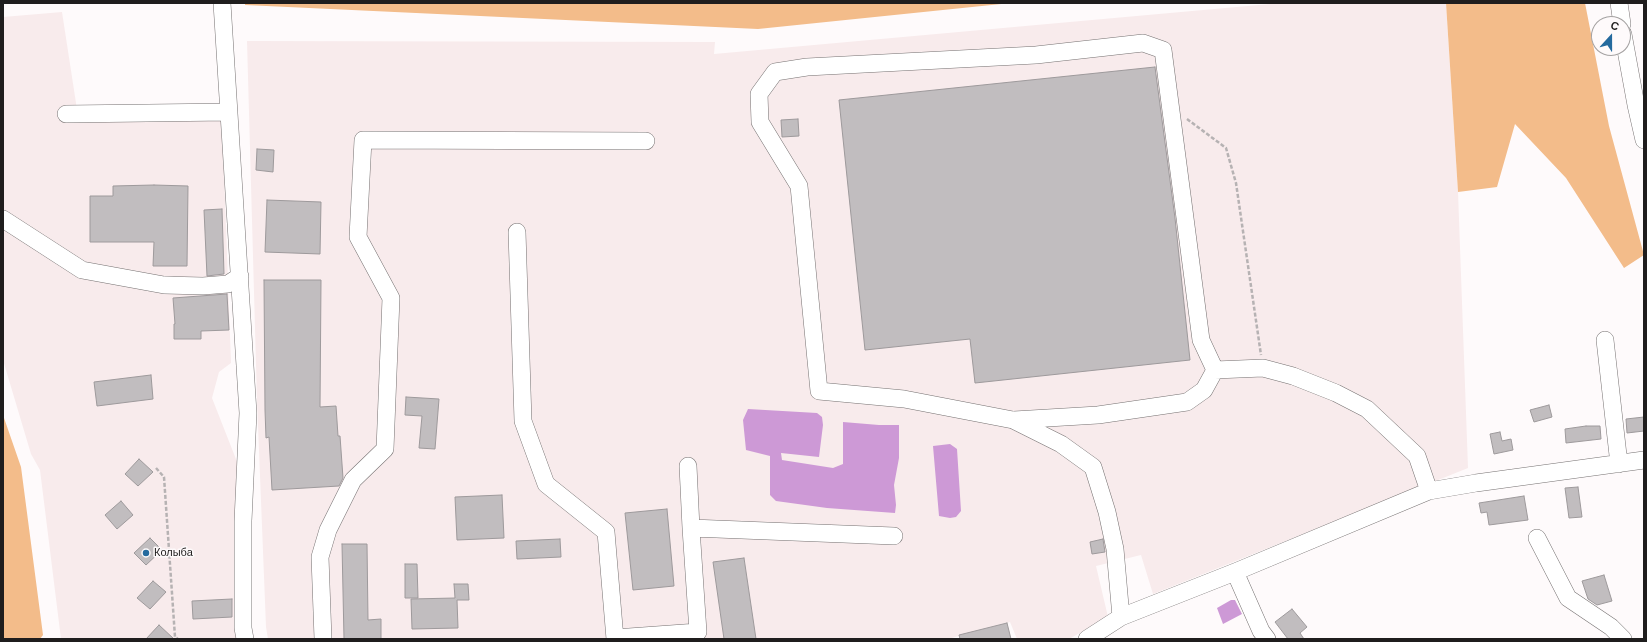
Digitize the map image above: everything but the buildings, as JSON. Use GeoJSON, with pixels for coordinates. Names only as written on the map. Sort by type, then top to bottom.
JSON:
{"type":"FeatureCollection","features":[{"type":"Feature","properties":{"kind":"street"},"geometry":{"type":"LineString","coordinates":[[222,3],[248,413],[242,521],[243,628],[245,639]]}},
{"type":"Feature","properties":{"kind":"street"},"geometry":{"type":"LineString","coordinates":[[1619,3],[1621,16]]}},
{"type":"Feature","properties":{"kind":"street"},"geometry":{"type":"LineString","coordinates":[[1143,43],[1163,50],[1201,340],[1215,370],[1204,390],[1187,402],[1098,415],[1013,420],[904,399],[819,391],[799,186],[760,122],[760,94],[775,72],[807,67],[1036,55],[1143,43]]}},
{"type":"Feature","properties":{"kind":"street"},"geometry":{"type":"LineString","coordinates":[[1627,56],[1644,140]]}},
{"type":"Feature","properties":{"kind":"street"},"geometry":{"type":"LineString","coordinates":[[66,114],[229,112]]}},
{"type":"Feature","properties":{"kind":"street"},"geometry":{"type":"LineString","coordinates":[[324,639],[320,557],[328,530],[353,480],[385,449],[391,298],[358,237],[363,140],[646,141]]}},
{"type":"Feature","properties":{"kind":"street"},"geometry":{"type":"LineString","coordinates":[[3,219],[82,270],[164,285],[203,286],[228,284],[240,276]]}},
{"type":"Feature","properties":{"kind":"street"},"geometry":{"type":"LineString","coordinates":[[517,232],[523,421],[546,484],[606,532],[615,638],[698,632],[688,466]]}},
{"type":"Feature","properties":{"kind":"street"},"geometry":{"type":"LineString","coordinates":[[1605,340],[1618,464]]}},
{"type":"Feature","properties":{"kind":"street"},"geometry":{"type":"LineString","coordinates":[[1215,370],[1263,368],[1294,376],[1336,393],[1366,409],[1417,456],[1429,491]]}},
{"type":"Feature","properties":{"kind":"street"},"geometry":{"type":"LineString","coordinates":[[1013,420],[1061,444],[1093,467],[1107,512],[1115,549],[1122,617]]}},
{"type":"Feature","properties":{"kind":"street"},"geometry":{"type":"LineString","coordinates":[[1087,639],[1122,617],[1235,572],[1429,491],[1476,483],[1644,460]]}},
{"type":"Feature","properties":{"kind":"street"},"geometry":{"type":"LineString","coordinates":[[691,528],[894,536]]}},
{"type":"Feature","properties":{"kind":"street"},"geometry":{"type":"LineString","coordinates":[[1537,538],[1568,598],[1611,627],[1623,639]]}},
{"type":"Feature","properties":{"kind":"street"},"geometry":{"type":"LineString","coordinates":[[1235,572],[1261,631],[1267,639]]}},
{"type":"Feature","properties":{"kind":"path"},"geometry":{"type":"LineString","coordinates":[[1170,109],[1226,148],[1236,183],[1263,368]]}},
{"type":"Feature","properties":{"kind":"path"},"geometry":{"type":"LineString","coordinates":[[156,468],[164,477],[175,637],[178,639]]}},
{"type":"Feature","properties":{"kind":"shaded area"},"geometry":{"type":"Polygon","coordinates":[[[245,3],[1011,3],[758,29],[245,5],[245,3]]]}},
{"type":"Feature","properties":{"kind":"shaded area"},"geometry":{"type":"Polygon","coordinates":[[[1281,3],[1446,3],[1458,192],[1468,468],[1153,594],[1141,555],[1096,566],[1108,617],[1069,639],[1017,639],[1010,622],[948,639],[268,639],[266,627],[257,400],[247,41],[715,42],[714,54],[1281,3]]]}},
{"type":"Feature","properties":{"kind":"shaded area"},"geometry":{"type":"Polygon","coordinates":[[[1446,3],[1585,3],[1591,34],[1591,56],[1595,56],[1609,126],[1644,255],[1624,268],[1566,178],[1515,124],[1497,187],[1458,192],[1446,3]]]}},
{"type":"Feature","properties":{"kind":"shaded area"},"geometry":{"type":"Polygon","coordinates":[[[62,12],[78,116],[222,118],[231,363],[219,372],[212,398],[243,477],[247,639],[61,639],[40,470],[31,454],[3,360],[3,17],[62,12]]]}},
{"type":"Feature","properties":{"kind":"shaded area"},"geometry":{"type":"Polygon","coordinates":[[[748,409],[817,413],[822,417],[823,425],[819,457],[781,453],[782,460],[833,468],[843,464],[843,422],[899,425],[899,458],[894,485],[896,505],[895,513],[827,508],[776,501],[770,495],[770,456],[746,450],[743,420],[748,409]]]}},
{"type":"Feature","properties":{"kind":"shaded area"},"geometry":{"type":"Polygon","coordinates":[[[3,415],[21,467],[43,635],[40,639],[3,639],[3,415]]]}},
{"type":"Feature","properties":{"kind":"shaded area"},"geometry":{"type":"Polygon","coordinates":[[[950,444],[957,449],[961,511],[956,517],[950,518],[939,516],[933,446],[950,444]]]}},
{"type":"Feature","properties":{"kind":"shaded area"},"geometry":{"type":"Polygon","coordinates":[[[1231,600],[1235,600],[1242,614],[1223,624],[1217,608],[1231,600]]]}},
{"type":"Feature","properties":{"kind":"place","name":"Колыба"},"geometry":{"type":"Point","coordinates":[146,553]}}]}
